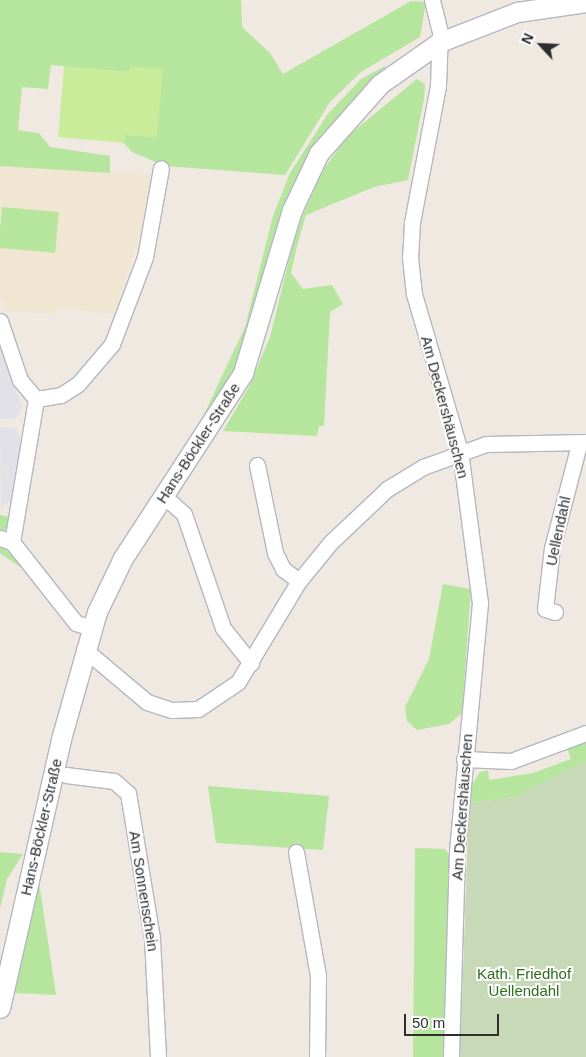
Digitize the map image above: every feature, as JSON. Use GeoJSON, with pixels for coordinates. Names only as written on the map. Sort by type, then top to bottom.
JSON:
{"type":"FeatureCollection","features":[{"type":"Feature","properties":{"kind":"street","name":"Am Deckershäuschen"},"geometry":{"type":"LineString","coordinates":[[432,0],[440,42],[436,103],[412,222],[410,257],[414,294],[460,451],[480,603],[464,759],[451,1057]]}},
{"type":"Feature","properties":{"kind":"street","name":"Hans-Böckler-Straße"},"geometry":{"type":"LineString","coordinates":[[0,1008],[84,649],[91,628],[119,566],[243,372],[292,210],[319,153],[380,84],[440,42],[500,16],[586,2]]}},
{"type":"Feature","properties":{"kind":"street"},"geometry":{"type":"LineString","coordinates":[[36,399],[60,395],[78,384],[112,344],[145,257],[161,168]]}},
{"type":"Feature","properties":{"kind":"street"},"geometry":{"type":"LineString","coordinates":[[0,320],[20,380],[36,399]]}},
{"type":"Feature","properties":{"kind":"street"},"geometry":{"type":"LineString","coordinates":[[36,399],[6,540],[76,623],[91,628]]}},
{"type":"Feature","properties":{"kind":"street","name":"Uellendahl"},"geometry":{"type":"LineString","coordinates":[[84,649],[147,702],[172,710],[198,709],[219,699],[251,663],[299,581],[331,542],[387,489],[460,451],[486,444],[583,443],[552,548],[545,609],[555,612]]}},
{"type":"Feature","properties":{"kind":"street"},"geometry":{"type":"LineString","coordinates":[[257,465],[275,553],[283,569],[299,581]]}},
{"type":"Feature","properties":{"kind":"street"},"geometry":{"type":"LineString","coordinates":[[164,497],[184,514],[223,628],[251,663]]}},
{"type":"Feature","properties":{"kind":"street"},"geometry":{"type":"LineString","coordinates":[[464,759],[511,761],[586,733]]}},
{"type":"Feature","properties":{"kind":"street","name":"Am Sonnenschein"},"geometry":{"type":"LineString","coordinates":[[66,775],[114,781],[128,792],[152,938],[158,1057]]}},
{"type":"Feature","properties":{"kind":"street"},"geometry":{"type":"LineString","coordinates":[[296,852],[318,975],[317,1057]]}},
{"type":"Feature","properties":{"kind":"shaded area"},"geometry":{"type":"Polygon","coordinates":[[[0,164],[151,175],[141,229],[114,314],[58,308],[58,314],[6,311],[0,295],[0,164]]]}},
{"type":"Feature","properties":{"kind":"shaded area"},"geometry":{"type":"Polygon","coordinates":[[[0,345],[22,407],[15,419],[0,419],[0,345]]]}},
{"type":"Feature","properties":{"kind":"shaded area"},"geometry":{"type":"Polygon","coordinates":[[[0,427],[17,429],[21,440],[13,498],[1,509],[0,427]]]}},
{"type":"Feature","properties":{"kind":"green space"},"geometry":{"type":"Polygon","coordinates":[[[0,0],[241,0],[242,27],[270,53],[283,74],[411,1],[426,2],[420,37],[361,72],[330,102],[285,175],[165,166],[132,152],[124,143],[125,135],[157,137],[129,72],[51,65],[48,89],[22,87],[18,130],[39,133],[50,147],[110,156],[110,173],[0,166],[0,0]]]}},
{"type":"Feature","properties":{"kind":"green space"},"geometry":{"type":"Polygon","coordinates":[[[387,65],[317,144],[237,370],[201,421],[245,327],[273,216],[290,173],[327,115],[361,79],[387,65]]]}},
{"type":"Feature","properties":{"kind":"green space"},"geometry":{"type":"Polygon","coordinates":[[[64,66],[129,72],[131,66],[163,69],[157,137],[125,135],[124,143],[58,137],[64,66]]]}},
{"type":"Feature","properties":{"kind":"green space"},"geometry":{"type":"Polygon","coordinates":[[[417,79],[425,84],[424,99],[408,180],[374,187],[306,215],[297,246],[291,273],[303,289],[332,285],[343,304],[330,312],[324,426],[319,426],[317,436],[223,431],[249,387],[270,337],[297,228],[323,170],[349,135],[417,79]]]}},
{"type":"Feature","properties":{"kind":"green space"},"geometry":{"type":"Polygon","coordinates":[[[2,207],[59,212],[55,253],[0,248],[2,207]]]}},
{"type":"Feature","properties":{"kind":"green space"},"geometry":{"type":"Polygon","coordinates":[[[0,515],[10,517],[7,529],[0,531],[0,515]]]}},
{"type":"Feature","properties":{"kind":"green space"},"geometry":{"type":"Polygon","coordinates":[[[0,545],[12,555],[23,569],[0,553],[0,545]]]}},
{"type":"Feature","properties":{"kind":"green space"},"geometry":{"type":"Polygon","coordinates":[[[443,584],[471,589],[462,713],[449,724],[417,730],[407,721],[405,707],[429,659],[443,584]]]}},
{"type":"Feature","properties":{"kind":"green space"},"geometry":{"type":"Polygon","coordinates":[[[586,740],[586,760],[553,779],[514,797],[469,803],[470,788],[480,772],[488,770],[489,780],[533,773],[571,759],[567,749],[586,740]]]}},
{"type":"Feature","properties":{"kind":"green space","name":"Kath. Friedhof Uellendahl"},"geometry":{"type":"Polygon","coordinates":[[[586,760],[586,1057],[460,1057],[469,803],[514,797],[586,760]]]}},
{"type":"Feature","properties":{"kind":"green space"},"geometry":{"type":"Polygon","coordinates":[[[208,786],[329,796],[323,850],[216,843],[208,786]]]}},
{"type":"Feature","properties":{"kind":"green space"},"geometry":{"type":"Polygon","coordinates":[[[415,848],[445,849],[450,856],[443,1057],[413,1057],[415,848]]]}},
{"type":"Feature","properties":{"kind":"green space"},"geometry":{"type":"Polygon","coordinates":[[[0,852],[23,854],[7,879],[0,909],[0,852]]]}},
{"type":"Feature","properties":{"kind":"green space"},"geometry":{"type":"Polygon","coordinates":[[[39,882],[56,995],[14,993],[39,882]]]}}]}
